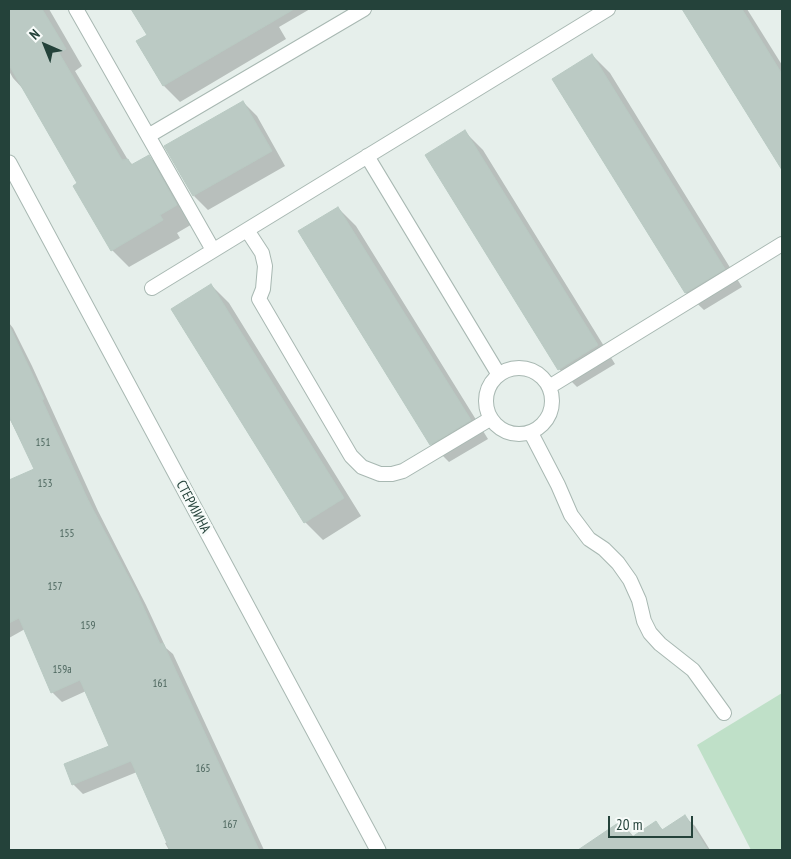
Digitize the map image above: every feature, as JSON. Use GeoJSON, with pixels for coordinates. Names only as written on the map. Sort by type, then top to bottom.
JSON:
{"type":"FeatureCollection","features":[{"type":"Feature","properties":{"kind":"street","name":"СТЕРИЈИНА"},"geometry":{"type":"LineString","coordinates":[[9,163],[378,850]]}},
{"type":"Feature","properties":{"kind":"lane"},"geometry":{"type":"LineString","coordinates":[[76,9],[213,250]]}},
{"type":"Feature","properties":{"kind":"lane"},"geometry":{"type":"LineString","coordinates":[[148,136],[364,9]]}},
{"type":"Feature","properties":{"kind":"lane"},"geometry":{"type":"LineString","coordinates":[[152,288],[608,9]]}},
{"type":"Feature","properties":{"kind":"lane"},"geometry":{"type":"LineString","coordinates":[[367,156],[499,375]]}},
{"type":"Feature","properties":{"kind":"lane"},"geometry":{"type":"LineString","coordinates":[[247,230],[262,253],[265,266],[263,289],[259,299],[351,456],[362,467],[380,474],[392,474],[403,471],[490,419]]}},
{"type":"Feature","properties":{"kind":"lane"},"geometry":{"type":"LineString","coordinates":[[549,386],[782,244]]}},
{"type":"Feature","properties":{"kind":"lane"},"geometry":{"type":"LineString","coordinates":[[521,368],[532,371],[549,386],[552,397],[551,409],[547,419],[540,427],[520,435],[510,434],[499,428],[490,419],[486,408],[486,395],[490,384],[509,369],[521,368]]}},
{"type":"Feature","properties":{"kind":"lane"},"geometry":{"type":"LineString","coordinates":[[531,432],[575,521],[589,539],[604,549],[618,563],[630,580],[650,633],[660,644],[693,670],[724,713]]}},
{"type":"Feature","properties":{"kind":"green space"},"geometry":{"type":"Polygon","coordinates":[[[782,693],[782,850],[751,850],[697,745],[782,693]]]}},
{"type":"Feature","properties":{"kind":"building"},"geometry":{"type":"Polygon","coordinates":[[[9,9],[42,9],[66,49],[59,53],[122,160],[128,159],[131,165],[149,155],[177,205],[160,215],[163,220],[111,251],[73,186],[77,183],[9,65],[9,9]]]}},
{"type":"Feature","properties":{"kind":"building"},"geometry":{"type":"Polygon","coordinates":[[[131,9],[294,9],[163,86],[136,41],[147,35],[131,9]]]}},
{"type":"Feature","properties":{"kind":"building"},"geometry":{"type":"Polygon","coordinates":[[[682,9],[742,9],[782,74],[782,170],[682,9]]]}},
{"type":"Feature","properties":{"kind":"building"},"geometry":{"type":"Polygon","coordinates":[[[592,54],[725,269],[685,293],[552,79],[592,54]]]}},
{"type":"Feature","properties":{"kind":"building"},"geometry":{"type":"Polygon","coordinates":[[[243,101],[272,151],[193,196],[164,146],[243,101]]]}},
{"type":"Feature","properties":{"kind":"building"},"geometry":{"type":"Polygon","coordinates":[[[465,130],[598,345],[558,370],[425,155],[465,130]]]}},
{"type":"Feature","properties":{"kind":"building"},"geometry":{"type":"Polygon","coordinates":[[[338,207],[471,420],[430,445],[298,231],[338,207]]]}},
{"type":"Feature","properties":{"kind":"building"},"geometry":{"type":"Polygon","coordinates":[[[211,284],[344,498],[304,523],[171,309],[211,284]]]}},
{"type":"Feature","properties":{"kind":"building"},"geometry":{"type":"Polygon","coordinates":[[[9,325],[88,500],[137,593],[160,644],[163,643],[259,850],[170,850],[131,761],[72,785],[64,764],[109,746],[80,680],[51,693],[19,618],[9,623],[9,480],[34,469],[9,416],[9,325]]]}},
{"type":"Feature","properties":{"kind":"building"},"geometry":{"type":"Polygon","coordinates":[[[685,815],[708,850],[578,850],[621,821],[632,837],[656,821],[662,830],[685,815]]]}}]}
